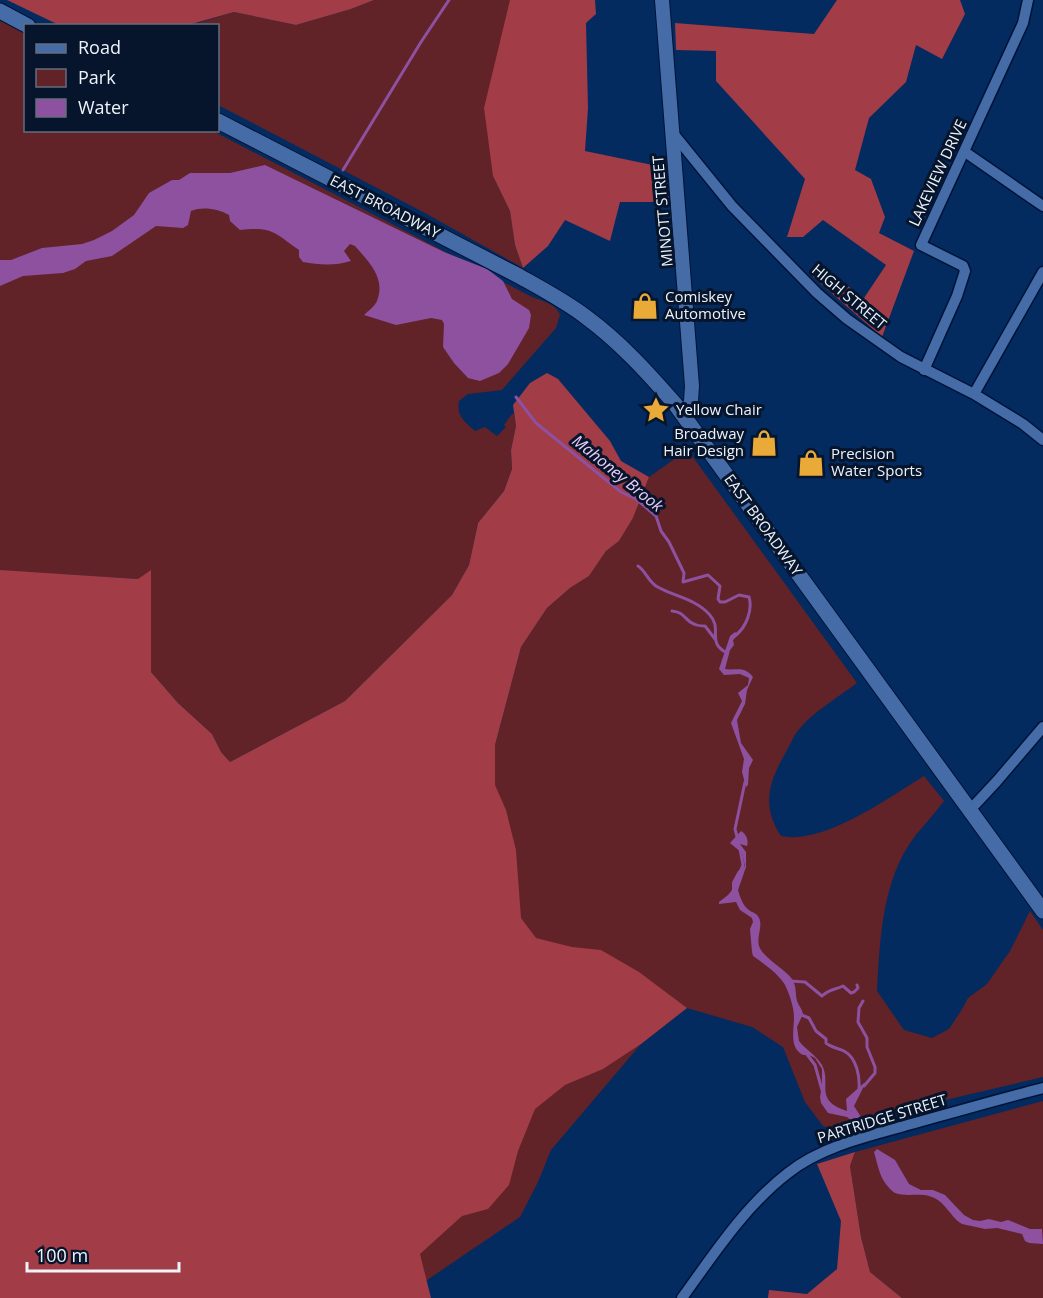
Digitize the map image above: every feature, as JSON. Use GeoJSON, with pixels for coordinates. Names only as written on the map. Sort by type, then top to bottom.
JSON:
{"type":"FeatureCollection","features":[{"type":"Feature","properties":{"kind":"main road"},"geometry":{"type":"LineString","coordinates":[[0,11],[24,24]]}},
{"type":"Feature","properties":{"kind":"main road","name":"EAST BROADWAY"},"geometry":{"type":"LineString","coordinates":[[219,122],[558,297],[614,339],[646,371],[686,419],[1043,911]]}},
{"type":"Feature","properties":{"kind":"street","name":"MINOTT STREET"},"geometry":{"type":"LineString","coordinates":[[662,0],[692,386],[686,419]]}},
{"type":"Feature","properties":{"kind":"street","name":"LAKEVIEW DRIVE"},"geometry":{"type":"LineString","coordinates":[[924,370],[957,296],[965,271],[963,266],[921,245],[1023,23],[1028,0]]}},
{"type":"Feature","properties":{"kind":"street","name":"HIGH STREET"},"geometry":{"type":"LineString","coordinates":[[672,132],[732,206],[818,293],[848,319],[878,342],[924,370],[974,394],[1023,424],[1043,440]]}},
{"type":"Feature","properties":{"kind":"street"},"geometry":{"type":"LineString","coordinates":[[965,152],[1043,206]]}},
{"type":"Feature","properties":{"kind":"street"},"geometry":{"type":"LineString","coordinates":[[974,394],[1043,272]]}},
{"type":"Feature","properties":{"kind":"street"},"geometry":{"type":"LineString","coordinates":[[970,810],[1043,727]]}},
{"type":"Feature","properties":{"kind":"street","name":"PARTRIDGE STREET"},"geometry":{"type":"LineString","coordinates":[[682,1298],[739,1222],[765,1192],[790,1171],[820,1153],[873,1135],[1043,1088]]}},
{"type":"Feature","properties":{"kind":"green space"},"geometry":{"type":"Polygon","coordinates":[[[374,0],[510,0],[493,176],[510,211],[515,245],[523,268],[425,213],[219,106],[219,24],[195,24],[234,12],[296,25],[374,0]]]}},
{"type":"Feature","properties":{"kind":"green space"},"geometry":{"type":"Polygon","coordinates":[[[0,19],[24,31],[24,132],[215,132],[532,297],[549,303],[558,311],[560,315],[556,328],[502,390],[468,394],[459,401],[460,415],[475,431],[485,427],[497,436],[506,427],[504,425],[512,414],[514,414],[516,426],[511,450],[512,469],[504,491],[478,523],[469,565],[452,595],[345,701],[230,762],[221,752],[212,734],[178,703],[151,672],[138,579],[58,574],[0,600],[0,19]]]}},
{"type":"Feature","properties":{"kind":"green space"},"geometry":{"type":"Polygon","coordinates":[[[683,453],[690,453],[857,683],[802,726],[781,761],[772,782],[769,803],[781,836],[798,837],[836,827],[924,776],[944,801],[904,853],[889,890],[882,930],[877,991],[904,1030],[932,1038],[949,1029],[968,998],[987,984],[1010,951],[1030,911],[1043,930],[1043,1077],[941,1101],[906,1106],[835,1130],[823,1126],[805,1102],[783,1047],[752,1027],[687,1008],[641,1044],[551,1150],[520,1217],[405,1295],[392,1298],[473,855],[495,745],[521,647],[547,608],[570,588],[589,576],[606,551],[619,541],[633,518],[649,477],[683,453]]]}},
{"type":"Feature","properties":{"kind":"green space"},"geometry":{"type":"Polygon","coordinates":[[[1043,1101],[1043,1298],[902,1298],[870,1272],[861,1237],[850,1166],[855,1152],[1043,1101]]]}},
{"type":"Feature","properties":{"kind":"shaded area"},"geometry":{"type":"Polygon","coordinates":[[[7,0],[374,0],[296,25],[234,12],[192,24],[57,24],[7,0]]]}},
{"type":"Feature","properties":{"kind":"shaded area"},"geometry":{"type":"Polygon","coordinates":[[[510,0],[595,0],[596,14],[586,23],[588,108],[585,151],[667,168],[669,202],[620,202],[610,241],[565,220],[548,246],[523,268],[515,245],[510,211],[493,176],[484,108],[510,0]]]}},
{"type":"Feature","properties":{"kind":"shaded area"},"geometry":{"type":"Polygon","coordinates":[[[837,0],[960,0],[965,14],[942,59],[916,45],[906,82],[869,118],[855,170],[871,179],[885,217],[879,233],[914,251],[882,337],[813,277],[820,266],[864,298],[886,265],[823,220],[803,237],[787,237],[805,179],[716,81],[716,51],[676,50],[675,23],[814,34],[837,0]]]}},
{"type":"Feature","properties":{"kind":"shaded area"},"geometry":{"type":"Polygon","coordinates":[[[547,373],[558,379],[610,441],[621,461],[649,477],[633,518],[619,541],[606,551],[589,576],[570,588],[547,608],[521,647],[495,745],[495,785],[506,810],[516,850],[521,918],[536,938],[572,947],[601,950],[639,972],[687,1008],[641,1044],[603,1069],[565,1085],[535,1109],[518,1151],[509,1185],[488,1209],[462,1216],[420,1254],[431,1298],[0,1298],[0,570],[138,579],[151,570],[151,672],[178,703],[212,734],[221,752],[230,762],[345,701],[452,595],[469,565],[478,523],[504,491],[512,469],[511,450],[516,426],[513,405],[530,383],[547,373]]]}},
{"type":"Feature","properties":{"kind":"shaded area"},"geometry":{"type":"Polygon","coordinates":[[[855,1152],[850,1166],[861,1237],[870,1272],[902,1298],[768,1298],[769,1290],[807,1294],[837,1269],[841,1221],[817,1164],[855,1152]]]}},
{"type":"Feature","properties":{"kind":"water"},"geometry":{"type":"Polygon","coordinates":[[[265,165],[444,252],[487,269],[503,281],[512,299],[529,310],[531,315],[529,328],[508,364],[499,373],[480,381],[468,378],[443,347],[444,324],[442,320],[431,318],[396,325],[364,315],[377,301],[379,285],[375,271],[355,246],[350,244],[344,251],[351,261],[339,264],[303,262],[299,257],[299,250],[278,235],[259,229],[240,230],[230,221],[229,215],[210,209],[191,211],[188,225],[183,228],[156,226],[112,256],[86,261],[75,269],[63,273],[23,276],[0,286],[0,260],[11,260],[42,248],[82,244],[94,240],[112,231],[134,215],[149,193],[172,180],[179,180],[190,173],[230,173],[265,165]]]}},
{"type":"Feature","properties":{"kind":"water"},"geometry":{"type":"Polygon","coordinates":[[[735,632],[738,635],[733,640],[734,645],[730,650],[725,669],[743,670],[753,677],[747,690],[745,704],[737,720],[741,743],[753,760],[749,768],[746,787],[742,772],[744,759],[731,723],[742,701],[738,693],[748,685],[749,678],[740,674],[724,675],[719,669],[730,636],[735,632]]]}},
{"type":"Feature","properties":{"kind":"water"},"geometry":{"type":"Polygon","coordinates":[[[741,831],[747,837],[748,844],[747,846],[740,844],[746,852],[746,867],[738,890],[745,906],[759,918],[758,942],[761,950],[794,982],[797,1001],[803,1014],[797,1027],[799,1041],[822,1065],[825,1072],[827,1097],[837,1107],[847,1111],[846,1099],[865,1084],[854,1106],[869,1125],[868,1129],[861,1128],[847,1117],[828,1113],[821,1103],[822,1069],[815,1058],[803,1055],[796,1048],[793,1038],[793,1009],[785,985],[775,973],[753,956],[750,929],[752,918],[740,910],[736,902],[719,904],[732,890],[732,882],[738,871],[745,866],[742,853],[730,843],[741,831]]]}},
{"type":"Feature","properties":{"kind":"water"},"geometry":{"type":"Polygon","coordinates":[[[877,1149],[895,1160],[909,1184],[921,1190],[933,1190],[945,1195],[964,1215],[973,1220],[989,1219],[1001,1222],[1008,1220],[1030,1229],[1042,1229],[1043,1244],[1029,1243],[1025,1241],[1022,1234],[997,1228],[985,1229],[962,1224],[935,1198],[895,1193],[881,1175],[874,1152],[877,1149]]]}},
{"type":"Feature","properties":{"kind":"waterway"},"geometry":{"type":"LineString","coordinates":[[343,170],[449,0]]}},
{"type":"Feature","properties":{"kind":"waterway","name":"Mahoney Brook"},"geometry":{"type":"LineString","coordinates":[[516,397],[536,423],[621,492],[636,499],[656,516],[661,531],[684,573],[683,582],[708,575],[720,586],[718,599],[720,602],[739,595],[749,597],[748,618],[736,635]]}},
{"type":"Feature","properties":{"kind":"waterway"},"geometry":{"type":"LineString","coordinates":[[638,566],[656,586],[697,604],[709,614],[715,625],[717,644],[727,653]]}},
{"type":"Feature","properties":{"kind":"waterway"},"geometry":{"type":"LineString","coordinates":[[672,611],[680,613],[698,626],[705,626],[715,639]]}},
{"type":"Feature","properties":{"kind":"waterway","name":"Mahoney Brook"},"geometry":{"type":"LineString","coordinates":[[738,840],[735,829],[745,782]]}},
{"type":"Feature","properties":{"kind":"waterway","name":"Mahoney Brook"},"geometry":{"type":"LineString","coordinates":[[740,849],[743,865],[740,872]]}},
{"type":"Feature","properties":{"kind":"waterway"},"geometry":{"type":"LineString","coordinates":[[790,981],[805,982],[822,996],[843,986],[851,993],[858,988],[857,985]]}},
{"type":"Feature","properties":{"kind":"waterway"},"geometry":{"type":"LineString","coordinates":[[863,1001],[859,1008],[858,1022],[867,1038],[867,1047],[875,1067],[875,1073],[864,1086]]}},
{"type":"Feature","properties":{"kind":"waterway"},"geometry":{"type":"LineString","coordinates":[[799,1014],[809,1018],[816,1031],[826,1039],[826,1043],[844,1051],[852,1058],[858,1074],[859,1090]]}},
{"type":"Feature","properties":{"kind":"waterway","name":"Mahoney Brook"},"geometry":{"type":"LineString","coordinates":[[806,1053],[815,1065],[822,1090]]}},
{"type":"Feature","properties":{"kind":"place","name":"Comiskey Automotive"},"geometry":{"type":"Point","coordinates":[645,306]}},
{"type":"Feature","properties":{"kind":"place","name":"Yellow Chair"},"geometry":{"type":"Point","coordinates":[656,410]}},
{"type":"Feature","properties":{"kind":"place","name":"Broadway Hair Design"},"geometry":{"type":"Point","coordinates":[764,443]}},
{"type":"Feature","properties":{"kind":"place","name":"Precision Water Sports"},"geometry":{"type":"Point","coordinates":[811,463]}}]}
